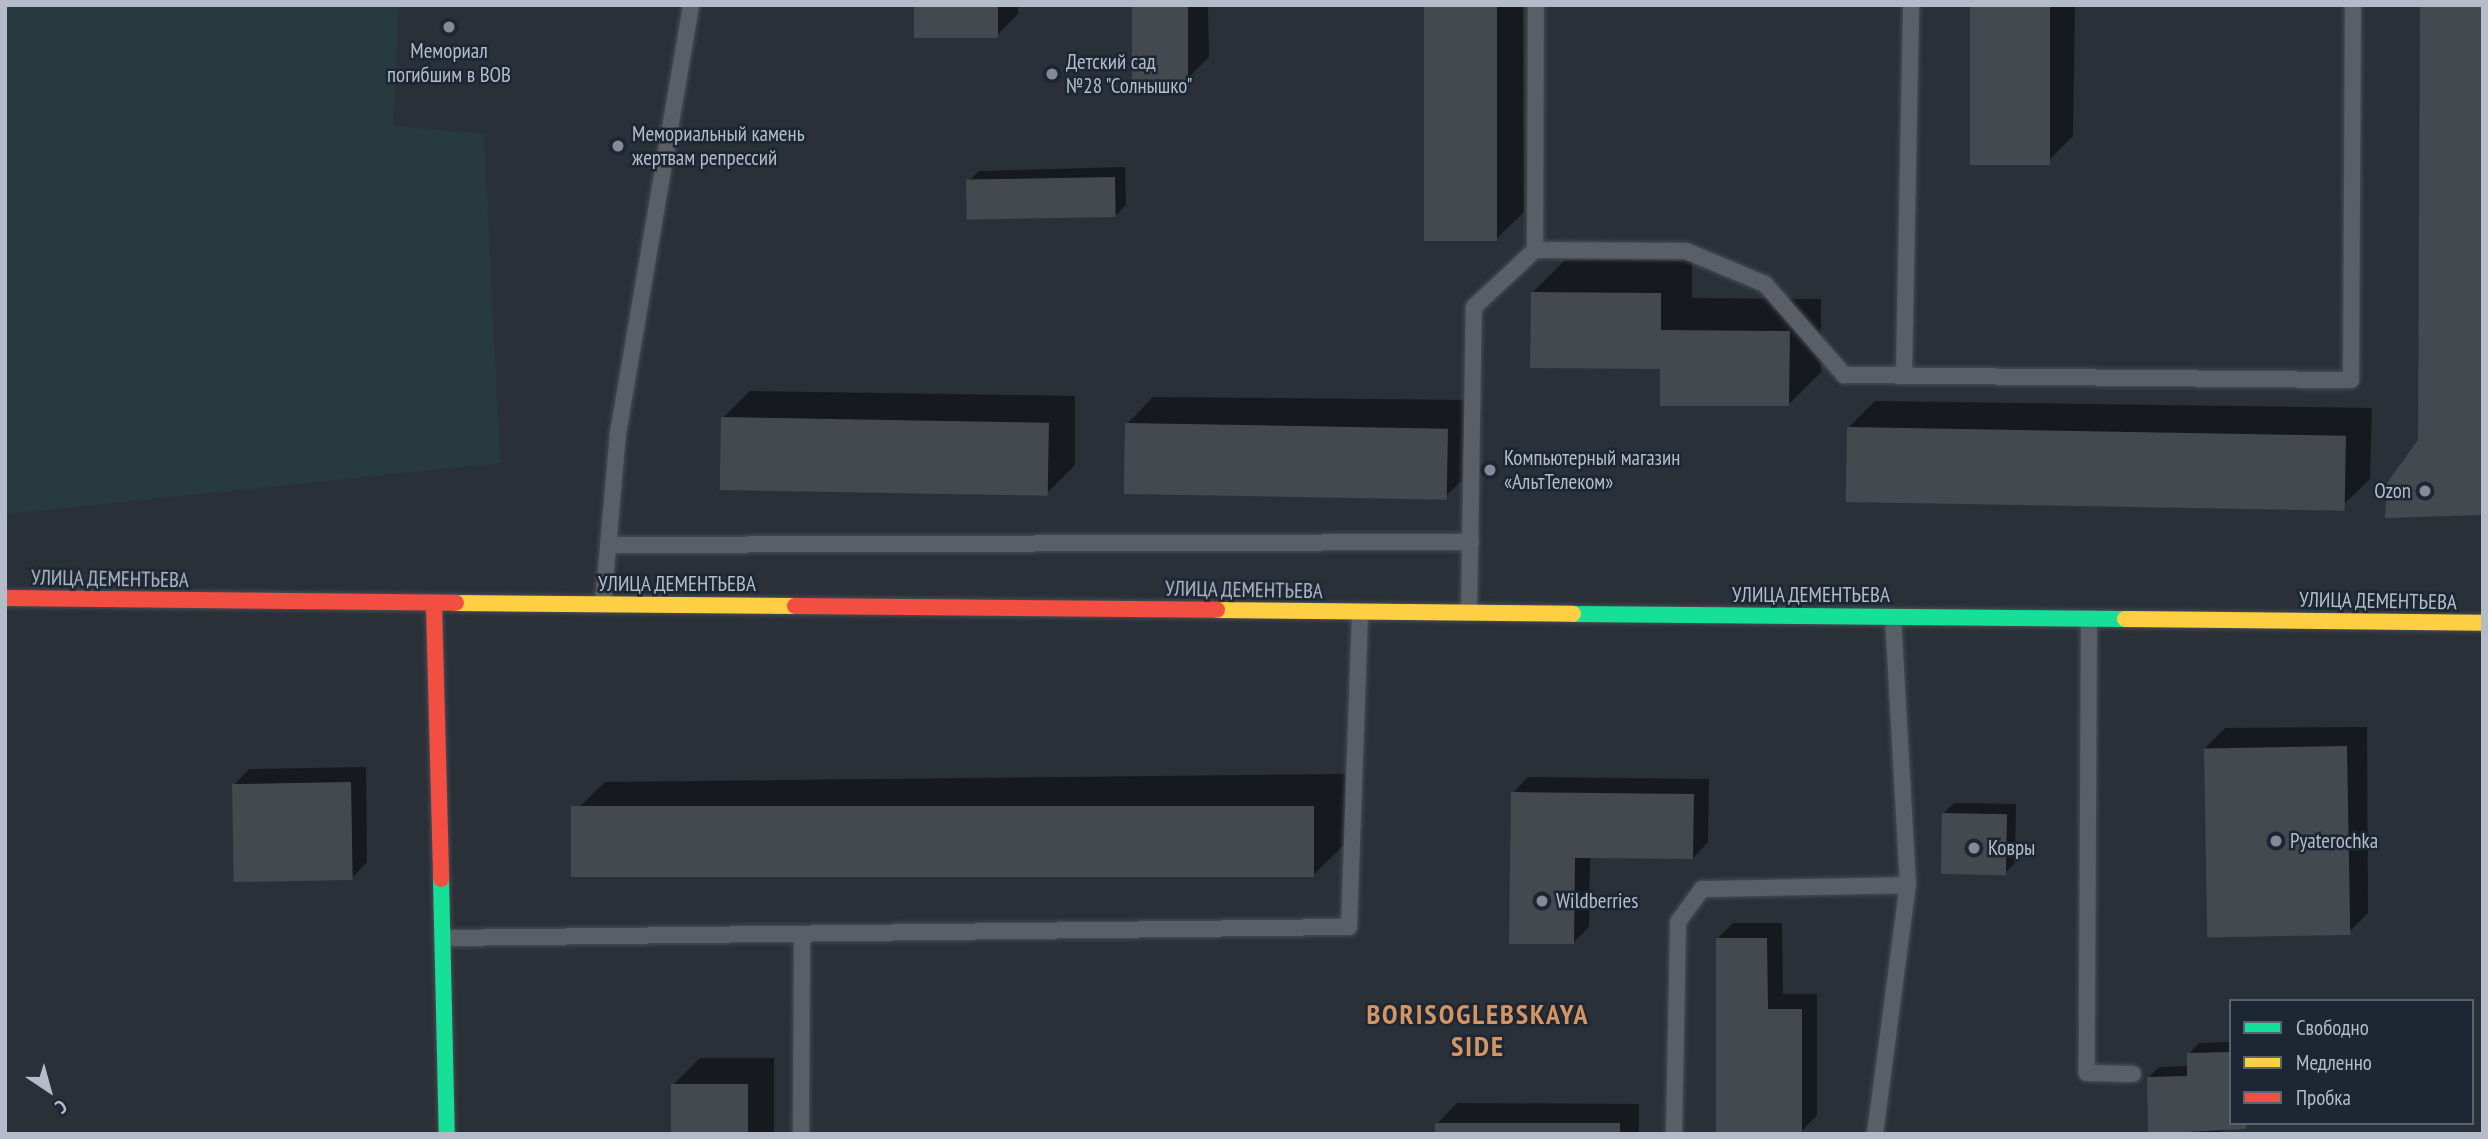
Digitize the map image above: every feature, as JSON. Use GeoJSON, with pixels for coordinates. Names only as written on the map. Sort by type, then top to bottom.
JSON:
{"type":"FeatureCollection","features":[{"type":"Feature","properties":{"kind":"street","name":"УЛИЦА ДЕМЕНТЬЕВА"},"geometry":{"type":"LineString","coordinates":[[5,598],[433,605],[603,604],[2483,624]]}},
{"type":"Feature","properties":{"kind":"street"},"geometry":{"type":"LineString","coordinates":[[433,605],[444,938],[447,1134]]}},
{"type":"Feature","properties":{"kind":"lane"},"geometry":{"type":"LineString","coordinates":[[603,604],[618,433],[691,5]]}},
{"type":"Feature","properties":{"kind":"lane"},"geometry":{"type":"LineString","coordinates":[[1535,250],[1536,5]]}},
{"type":"Feature","properties":{"kind":"lane"},"geometry":{"type":"LineString","coordinates":[[1904,374],[1911,5]]}},
{"type":"Feature","properties":{"kind":"lane"},"geometry":{"type":"LineString","coordinates":[[1469,614],[1474,307],[1535,250],[1686,251],[1765,284],[1844,375],[2351,380],[2353,5]]}},
{"type":"Feature","properties":{"kind":"lane"},"geometry":{"type":"LineString","coordinates":[[608,545],[1471,542]]}},
{"type":"Feature","properties":{"kind":"lane"},"geometry":{"type":"LineString","coordinates":[[444,938],[1349,927],[1360,612]]}},
{"type":"Feature","properties":{"kind":"lane"},"geometry":{"type":"LineString","coordinates":[[1875,1134],[1908,885],[1892,617]]}},
{"type":"Feature","properties":{"kind":"lane"},"geometry":{"type":"LineString","coordinates":[[2089,619],[2087,1073],[2133,1074]]}},
{"type":"Feature","properties":{"kind":"lane"},"geometry":{"type":"LineString","coordinates":[[1674,1134],[1678,922],[1702,889],[1908,885]]}},
{"type":"Feature","properties":{"kind":"lane"},"geometry":{"type":"LineString","coordinates":[[801,1134],[802,934]]}},
{"type":"Feature","properties":{"kind":"green space"},"geometry":{"type":"Polygon","coordinates":[[[5,5],[399,5],[393,126],[484,134],[500,463],[5,514],[5,5]]]}},
{"type":"Feature","properties":{"kind":"building"},"geometry":{"type":"Polygon","coordinates":[[[914,5],[998,5],[998,38],[914,38],[914,5]]]}},
{"type":"Feature","properties":{"kind":"building"},"geometry":{"type":"Polygon","coordinates":[[[1132,5],[1188,5],[1188,80],[1132,80],[1132,5]]]}},
{"type":"Feature","properties":{"kind":"building"},"geometry":{"type":"Polygon","coordinates":[[[1424,5],[1497,5],[1497,241],[1424,241],[1424,5]]]}},
{"type":"Feature","properties":{"kind":"building"},"geometry":{"type":"Polygon","coordinates":[[[1970,5],[2050,5],[2050,165],[1970,165],[1970,5]]]}},
{"type":"Feature","properties":{"kind":"building"},"geometry":{"type":"Polygon","coordinates":[[[2420,5],[2483,5],[2483,515],[2385,518],[2387,483],[2418,440],[2420,5]]]}},
{"type":"Feature","properties":{"kind":"building"},"geometry":{"type":"Polygon","coordinates":[[[1115,177],[1116,217],[967,220],[966,180],[1115,177]]]}},
{"type":"Feature","properties":{"kind":"building"},"geometry":{"type":"Polygon","coordinates":[[[1531,292],[1661,293],[1661,330],[1790,331],[1789,406],[1660,406],[1660,369],[1530,368],[1531,292]]]}},
{"type":"Feature","properties":{"kind":"building"},"geometry":{"type":"Polygon","coordinates":[[[721,417],[1049,423],[1048,496],[720,490],[721,417]]]}},
{"type":"Feature","properties":{"kind":"building"},"geometry":{"type":"Polygon","coordinates":[[[1125,423],[1448,429],[1447,500],[1124,494],[1125,423]]]}},
{"type":"Feature","properties":{"kind":"building"},"geometry":{"type":"Polygon","coordinates":[[[1847,427],[2346,436],[2345,511],[1846,502],[1847,427]]]}},
{"type":"Feature","properties":{"kind":"building","name":"Pyaterochka"},"geometry":{"type":"Polygon","coordinates":[[[2347,746],[2350,935],[2207,937],[2204,748],[2347,746]]]}},
{"type":"Feature","properties":{"kind":"building"},"geometry":{"type":"Polygon","coordinates":[[[351,782],[353,880],[234,882],[232,784],[351,782]]]}},
{"type":"Feature","properties":{"kind":"building","name":"Wildberries"},"geometry":{"type":"Polygon","coordinates":[[[1511,792],[1694,794],[1693,859],[1575,858],[1574,944],[1509,944],[1511,792]]]}},
{"type":"Feature","properties":{"kind":"building"},"geometry":{"type":"Polygon","coordinates":[[[571,806],[1314,806],[1314,877],[571,877],[571,806]]]}},
{"type":"Feature","properties":{"kind":"building"},"geometry":{"type":"Polygon","coordinates":[[[1942,813],[2007,814],[2006,875],[1941,874],[1942,813]]]}},
{"type":"Feature","properties":{"kind":"building"},"geometry":{"type":"Polygon","coordinates":[[[1716,938],[1767,938],[1768,1009],[1802,1009],[1802,1133],[1716,1134],[1716,938]]]}},
{"type":"Feature","properties":{"kind":"building"},"geometry":{"type":"Polygon","coordinates":[[[2229,1052],[2229,1125],[2246,1125],[2246,1129],[2148,1134],[2147,1077],[2187,1076],[2187,1053],[2229,1052]]]}},
{"type":"Feature","properties":{"kind":"building"},"geometry":{"type":"Polygon","coordinates":[[[671,1084],[748,1084],[748,1134],[671,1134],[671,1084]]]}},
{"type":"Feature","properties":{"kind":"building"},"geometry":{"type":"Polygon","coordinates":[[[1435,1123],[1620,1123],[1620,1134],[1435,1134],[1435,1123]]]}},
{"type":"Feature","properties":{"kind":"traffic: fast"},"geometry":{"type":"LineString","coordinates":[[1573,614],[2125,619]]}},
{"type":"Feature","properties":{"kind":"traffic: fast"},"geometry":{"type":"LineString","coordinates":[[441,879],[447,1134]]}},
{"type":"Feature","properties":{"kind":"traffic: slow"},"geometry":{"type":"LineString","coordinates":[[456,603],[795,606]]}},
{"type":"Feature","properties":{"kind":"traffic: slow"},"geometry":{"type":"LineString","coordinates":[[1217,610],[1573,614]]}},
{"type":"Feature","properties":{"kind":"traffic: slow"},"geometry":{"type":"LineString","coordinates":[[2125,619],[2483,623]]}},
{"type":"Feature","properties":{"kind":"traffic: jam"},"geometry":{"type":"LineString","coordinates":[[5,598],[456,603]]}},
{"type":"Feature","properties":{"kind":"traffic: jam"},"geometry":{"type":"LineString","coordinates":[[434,605],[441,879]]}},
{"type":"Feature","properties":{"kind":"traffic: jam"},"geometry":{"type":"LineString","coordinates":[[795,606],[1217,610]]}},
{"type":"Feature","properties":{"kind":"place","name":"Мемориал погибшим в ВОВ"},"geometry":{"type":"Point","coordinates":[449,27]}},
{"type":"Feature","properties":{"kind":"place","name":"Детский сад №28 \"Солнышко\""},"geometry":{"type":"Point","coordinates":[1052,74]}},
{"type":"Feature","properties":{"kind":"place","name":"Мемориальный камень жертвам репрессий"},"geometry":{"type":"Point","coordinates":[618,146]}},
{"type":"Feature","properties":{"kind":"place","name":"Компьютерный магазин «АльтТелеком»"},"geometry":{"type":"Point","coordinates":[1490,470]}},
{"type":"Feature","properties":{"kind":"place","name":"Ozon"},"geometry":{"type":"Point","coordinates":[2425,491]}},
{"type":"Feature","properties":{"kind":"place","name":"Pyaterochka"},"geometry":{"type":"Point","coordinates":[2276,841]}},
{"type":"Feature","properties":{"kind":"place","name":"Ковры"},"geometry":{"type":"Point","coordinates":[1974,848]}},
{"type":"Feature","properties":{"kind":"place","name":"Wildberries"},"geometry":{"type":"Point","coordinates":[1542,901]}},
{"type":"Feature","properties":{"kind":"district","name":"BORISOGLEBSKAYA SIDE"},"geometry":{"type":"Point","coordinates":[1478,1030]}}]}
